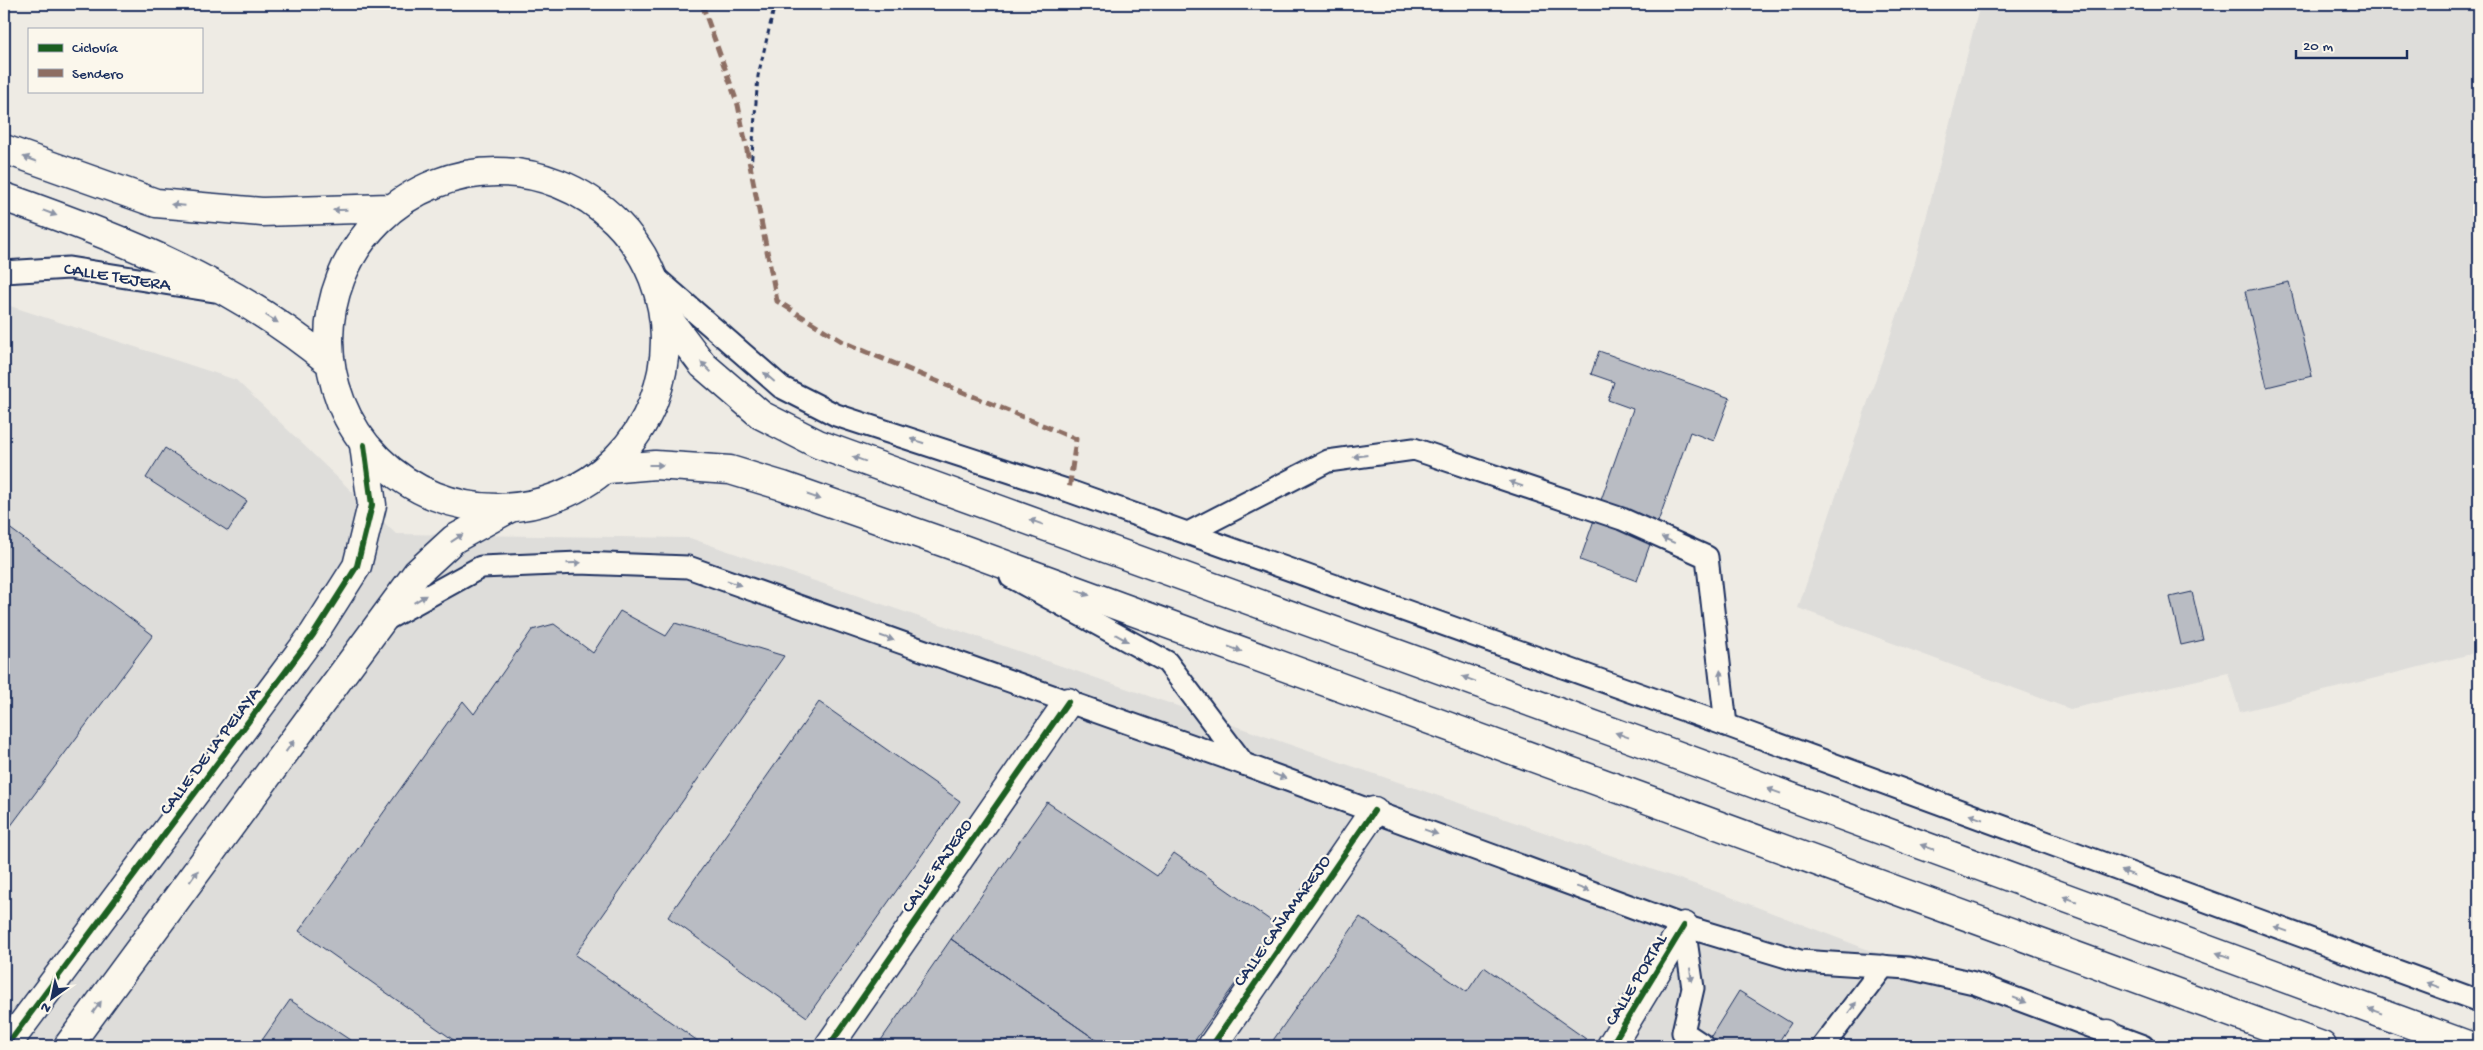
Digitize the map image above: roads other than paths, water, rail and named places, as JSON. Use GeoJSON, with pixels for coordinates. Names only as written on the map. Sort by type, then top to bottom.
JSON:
{"type":"FeatureCollection","features":[{"type":"Feature","properties":{"kind":"main road"},"geometry":{"type":"LineString","coordinates":[[4,149],[156,203],[262,212],[389,208]]}},
{"type":"Feature","properties":{"kind":"main road"},"geometry":{"type":"LineString","coordinates":[[68,1046],[378,624],[417,574],[454,539],[508,509],[563,496],[608,468],[644,426],[665,364],[666,316],[656,278],[627,230],[570,187],[505,170],[436,181],[389,208],[353,249],[332,301],[329,362],[339,402],[364,445],[411,485],[458,504],[508,509]]}},
{"type":"Feature","properties":{"kind":"main road"},"geometry":{"type":"LineString","coordinates":[[4,197],[146,250],[230,293],[293,332],[329,362]]}},
{"type":"Feature","properties":{"kind":"main road"},"geometry":{"type":"LineString","coordinates":[[666,316],[703,365],[761,415],[818,444],[1614,732],[2470,1046]]}},
{"type":"Feature","properties":{"kind":"main road","name":"CALLE DE LA PELAYA"},"geometry":{"type":"LineString","coordinates":[[6,1046],[313,635],[356,566],[372,505],[364,445]]}},
{"type":"Feature","properties":{"kind":"main road"},"geometry":{"type":"LineString","coordinates":[[608,468],[655,465],[730,470],[782,486],[957,547],[2322,1046]]}},
{"type":"Feature","properties":{"kind":"main road","name":"CALLE FAJERO"},"geometry":{"type":"LineString","coordinates":[[829,1046],[1068,702]]}},
{"type":"Feature","properties":{"kind":"main road","name":"CALLE CAÑAMAREJO"},"geometry":{"type":"LineString","coordinates":[[1212,1046],[1374,811]]}},
{"type":"Feature","properties":{"kind":"main road","name":"CALLE PORTAL"},"geometry":{"type":"LineString","coordinates":[[1611,1046],[1684,926]]}},
{"type":"Feature","properties":{"kind":"lane","name":"CALLE TEJERA"},"geometry":{"type":"LineString","coordinates":[[4,272],[69,268],[230,293]]}},
{"type":"Feature","properties":{"kind":"lane"},"geometry":{"type":"LineString","coordinates":[[656,278],[781,387],[836,415],[1188,533],[1726,725],[2479,1001]]}},
{"type":"Feature","properties":{"kind":"lane"},"geometry":{"type":"LineString","coordinates":[[1188,533],[1328,461],[1414,449],[1622,520],[1708,558],[1726,725]]}},
{"type":"Feature","properties":{"kind":"lane"},"geometry":{"type":"LineString","coordinates":[[957,547],[1167,662],[1244,764]]}},
{"type":"Feature","properties":{"kind":"lane"},"geometry":{"type":"LineString","coordinates":[[378,624],[481,567],[579,563],[688,567],[1244,764],[1684,926],[1800,961],[1908,968],[1974,983],[2114,1040],[2143,1046]]}},
{"type":"Feature","properties":{"kind":"lane"},"geometry":{"type":"LineString","coordinates":[[1684,926],[1693,988],[1683,1032],[1704,1046]]}},
{"type":"Feature","properties":{"kind":"lane"},"geometry":{"type":"LineString","coordinates":[[1822,1046],[1884,966]]}}]}
